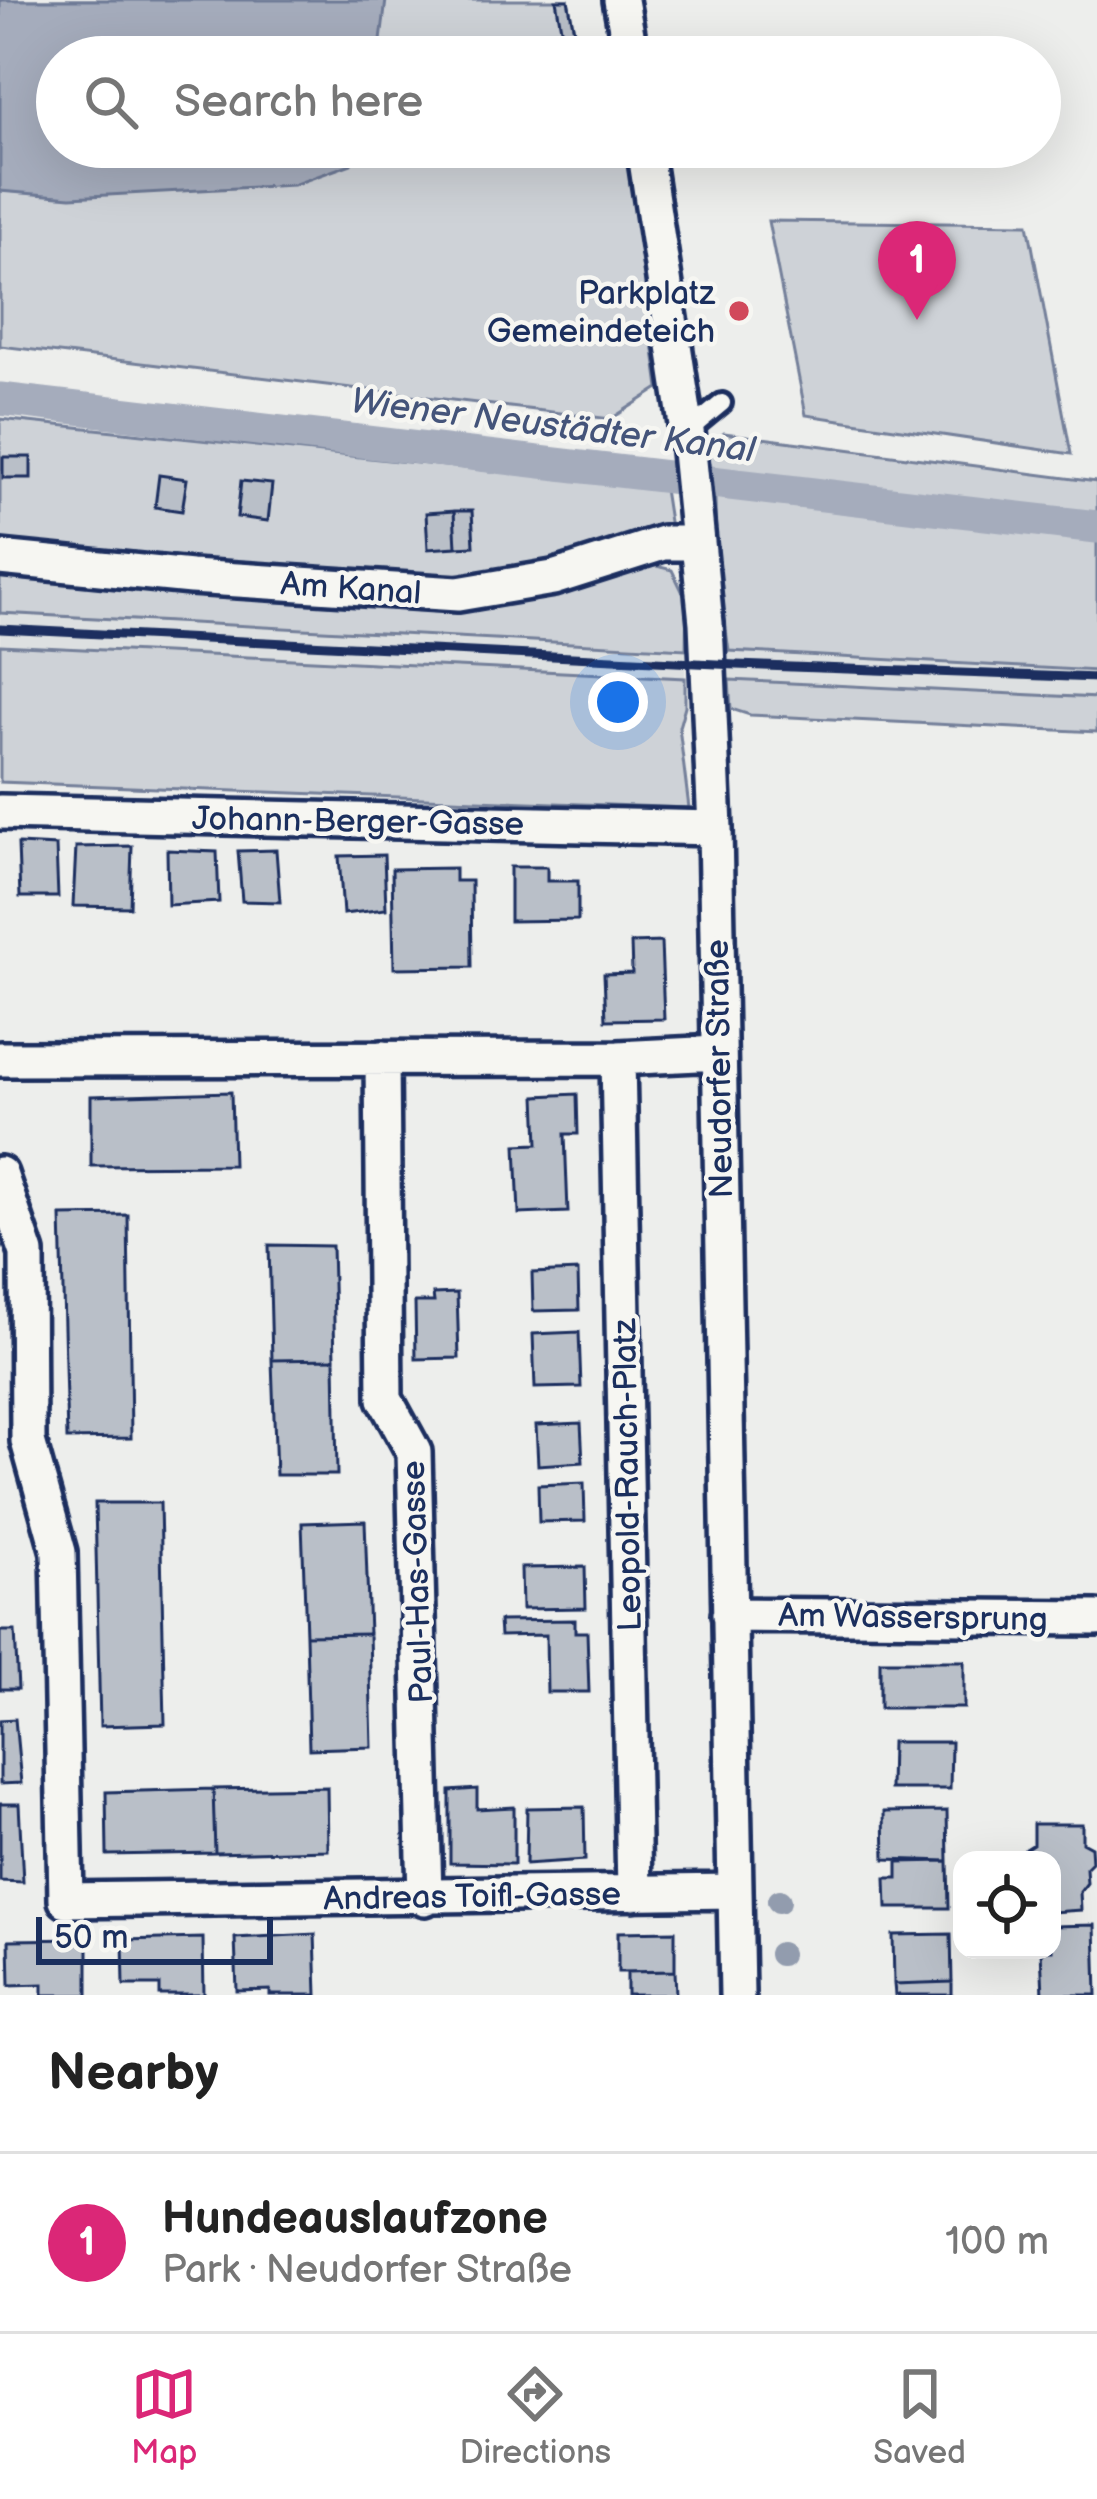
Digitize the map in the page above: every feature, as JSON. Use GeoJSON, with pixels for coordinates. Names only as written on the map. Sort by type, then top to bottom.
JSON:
{"type":"FeatureCollection","features":[{"type":"Feature","properties":{"kind":"street"},"geometry":{"type":"LineString","coordinates":[[621,0],[627,36]]}},
{"type":"Feature","properties":{"kind":"street","name":"Neudorfer Straße"},"geometry":{"type":"LineString","coordinates":[[647,168],[688,442],[706,623],[715,828],[737,1995]]}},
{"type":"Feature","properties":{"kind":"street","name":"Am Kanal"},"geometry":{"type":"LineString","coordinates":[[0,558],[191,577],[458,594],[534,583],[663,543],[695,543]]}},
{"type":"Feature","properties":{"kind":"street","name":"Johann-Berger-Gasse"},"geometry":{"type":"LineString","coordinates":[[0,812],[715,828]]}},
{"type":"Feature","properties":{"kind":"street"},"geometry":{"type":"LineString","coordinates":[[0,1059],[618,1058],[718,1053]]}},
{"type":"Feature","properties":{"kind":"street","name":"Paul-Has-Gasse"},"geometry":{"type":"LineString","coordinates":[[382,1058],[385,1399],[415,1452],[425,1898]]}},
{"type":"Feature","properties":{"kind":"street","name":"Leopold-Rauch-Platz"},"geometry":{"type":"LineString","coordinates":[[618,1058],[634,1893]]}},
{"type":"Feature","properties":{"kind":"street","name":"Andreas Toifl-Gasse"},"geometry":{"type":"LineString","coordinates":[[0,1174],[27,1253],[28,1441],[59,1552],[66,1900],[735,1891]]}},
{"type":"Feature","properties":{"kind":"street","name":"Am Wassersprung"},"geometry":{"type":"LineString","coordinates":[[729,1615],[1097,1618]]}},
{"type":"Feature","properties":{"kind":"lane"},"geometry":{"type":"LineString","coordinates":[[688,442],[722,403]]}},
{"type":"Feature","properties":{"kind":"shaded area"},"geometry":{"type":"Polygon","coordinates":[[[0,0],[568,0],[575,36],[36,36],[36,168],[630,168],[659,388],[611,419],[0,346],[0,0]]]}},
{"type":"Feature","properties":{"kind":"shaded area"},"geometry":{"type":"Polygon","coordinates":[[[768,221],[1028,224],[1071,454],[806,415],[768,221]]]}},
{"type":"Feature","properties":{"kind":"shaded area"},"geometry":{"type":"Polygon","coordinates":[[[0,419],[664,489],[670,528],[641,562],[672,570],[687,601],[686,649],[0,613],[0,419]]]}},
{"type":"Feature","properties":{"kind":"shaded area"},"geometry":{"type":"Polygon","coordinates":[[[724,433],[1097,482],[1097,671],[729,651],[708,448],[724,433]]]}},
{"type":"Feature","properties":{"kind":"shaded area"},"geometry":{"type":"Polygon","coordinates":[[[0,613],[686,649],[685,678],[0,645],[0,613]]]}},
{"type":"Feature","properties":{"kind":"shaded area"},"geometry":{"type":"Polygon","coordinates":[[[0,645],[685,678],[679,727],[689,808],[0,782],[0,645]]]}},
{"type":"Feature","properties":{"kind":"shaded area"},"geometry":{"type":"Polygon","coordinates":[[[729,651],[1097,671],[1097,698],[729,680],[729,651]]]}},
{"type":"Feature","properties":{"kind":"shaded area"},"geometry":{"type":"Polygon","coordinates":[[[729,680],[1097,698],[1097,732],[750,715],[731,709],[729,680]]]}},
{"type":"Feature","properties":{"kind":"water"},"geometry":{"type":"Polygon","coordinates":[[[0,0],[386,0],[382,36],[36,36],[36,168],[340,168],[293,185],[71,197],[0,191],[0,0]]]}},
{"type":"Feature","properties":{"kind":"building"},"geometry":{"type":"Polygon","coordinates":[[[556,0],[568,0],[575,36],[562,36],[556,0]]]}},
{"type":"Feature","properties":{"kind":"building"},"geometry":{"type":"Polygon","coordinates":[[[3,457],[31,457],[31,478],[3,478],[3,457]]]}},
{"type":"Feature","properties":{"kind":"building"},"geometry":{"type":"Polygon","coordinates":[[[159,475],[187,479],[182,511],[155,507],[159,475]]]}},
{"type":"Feature","properties":{"kind":"building"},"geometry":{"type":"Polygon","coordinates":[[[241,481],[272,484],[268,521],[237,517],[241,481]]]}},
{"type":"Feature","properties":{"kind":"building"},"geometry":{"type":"Polygon","coordinates":[[[454,511],[456,547],[428,549],[426,513],[454,511]]]}},
{"type":"Feature","properties":{"kind":"building"},"geometry":{"type":"Polygon","coordinates":[[[454,511],[472,511],[474,546],[456,547],[454,511]]]}},
{"type":"Feature","properties":{"kind":"building"},"geometry":{"type":"Polygon","coordinates":[[[18,844],[56,846],[58,897],[20,897],[18,844]]]}},
{"type":"Feature","properties":{"kind":"building"},"geometry":{"type":"Polygon","coordinates":[[[132,846],[130,907],[73,906],[76,847],[132,846]]]}},
{"type":"Feature","properties":{"kind":"building"},"geometry":{"type":"Polygon","coordinates":[[[167,850],[217,852],[219,902],[168,905],[167,850]]]}},
{"type":"Feature","properties":{"kind":"building"},"geometry":{"type":"Polygon","coordinates":[[[276,850],[280,902],[242,901],[238,851],[276,850]]]}},
{"type":"Feature","properties":{"kind":"building"},"geometry":{"type":"Polygon","coordinates":[[[384,855],[386,909],[343,914],[339,856],[384,855]]]}},
{"type":"Feature","properties":{"kind":"building"},"geometry":{"type":"Polygon","coordinates":[[[510,867],[547,867],[547,881],[578,881],[578,920],[510,921],[510,867]]]}},
{"type":"Feature","properties":{"kind":"building"},"geometry":{"type":"Polygon","coordinates":[[[455,868],[455,881],[471,881],[472,967],[394,968],[392,869],[455,868]]]}},
{"type":"Feature","properties":{"kind":"building"},"geometry":{"type":"Polygon","coordinates":[[[661,942],[664,1019],[606,1020],[604,974],[632,973],[631,943],[661,942]]]}},
{"type":"Feature","properties":{"kind":"building"},"geometry":{"type":"Polygon","coordinates":[[[231,1092],[233,1165],[91,1166],[91,1096],[231,1092]]]}},
{"type":"Feature","properties":{"kind":"building"},"geometry":{"type":"Polygon","coordinates":[[[577,1094],[578,1134],[565,1134],[568,1212],[519,1214],[516,1145],[538,1144],[536,1096],[577,1094]]]}},
{"type":"Feature","properties":{"kind":"building"},"geometry":{"type":"Polygon","coordinates":[[[128,1215],[131,1438],[67,1439],[61,1216],[128,1215]]]}},
{"type":"Feature","properties":{"kind":"building"},"geometry":{"type":"Polygon","coordinates":[[[269,1245],[332,1246],[335,1359],[272,1360],[269,1245]]]}},
{"type":"Feature","properties":{"kind":"building"},"geometry":{"type":"Polygon","coordinates":[[[578,1271],[579,1310],[533,1311],[532,1273],[578,1271]]]}},
{"type":"Feature","properties":{"kind":"building"},"geometry":{"type":"Polygon","coordinates":[[[457,1293],[459,1358],[416,1359],[415,1302],[434,1302],[433,1294],[457,1293]]]}},
{"type":"Feature","properties":{"kind":"building"},"geometry":{"type":"Polygon","coordinates":[[[579,1332],[581,1387],[535,1388],[533,1334],[579,1332]]]}},
{"type":"Feature","properties":{"kind":"building"},"geometry":{"type":"Polygon","coordinates":[[[335,1359],[337,1475],[276,1475],[272,1360],[335,1359]]]}},
{"type":"Feature","properties":{"kind":"building"},"geometry":{"type":"Polygon","coordinates":[[[581,1423],[583,1462],[538,1465],[536,1425],[581,1423]]]}},
{"type":"Feature","properties":{"kind":"building"},"geometry":{"type":"Polygon","coordinates":[[[584,1483],[585,1521],[539,1522],[538,1485],[584,1483]]]}},
{"type":"Feature","properties":{"kind":"building"},"geometry":{"type":"Polygon","coordinates":[[[95,1503],[160,1503],[165,1724],[100,1726],[95,1503]]]}},
{"type":"Feature","properties":{"kind":"building"},"geometry":{"type":"Polygon","coordinates":[[[365,1521],[369,1634],[306,1635],[302,1523],[365,1521]]]}},
{"type":"Feature","properties":{"kind":"building"},"geometry":{"type":"Polygon","coordinates":[[[585,1567],[586,1608],[522,1609],[521,1568],[585,1567]]]}},
{"type":"Feature","properties":{"kind":"building"},"geometry":{"type":"Polygon","coordinates":[[[575,1620],[575,1632],[587,1632],[589,1692],[547,1692],[546,1635],[500,1636],[499,1621],[575,1620]]]}},
{"type":"Feature","properties":{"kind":"building"},"geometry":{"type":"Polygon","coordinates":[[[0,1631],[15,1631],[18,1689],[0,1689],[0,1631]]]}},
{"type":"Feature","properties":{"kind":"building"},"geometry":{"type":"Polygon","coordinates":[[[369,1634],[372,1747],[309,1749],[306,1635],[369,1634]]]}},
{"type":"Feature","properties":{"kind":"building"},"geometry":{"type":"Polygon","coordinates":[[[880,1661],[964,1661],[964,1708],[880,1708],[880,1661]]]}},
{"type":"Feature","properties":{"kind":"building"},"geometry":{"type":"Polygon","coordinates":[[[15,1719],[21,1783],[0,1784],[0,1720],[15,1719]]]}},
{"type":"Feature","properties":{"kind":"building"},"geometry":{"type":"Polygon","coordinates":[[[891,1742],[951,1742],[950,1789],[890,1789],[891,1742]]]}},
{"type":"Feature","properties":{"kind":"building"},"geometry":{"type":"Polygon","coordinates":[[[327,1787],[328,1850],[215,1853],[213,1789],[327,1787]]]}},
{"type":"Feature","properties":{"kind":"building"},"geometry":{"type":"Polygon","coordinates":[[[213,1789],[215,1853],[107,1855],[106,1792],[213,1789]]]}},
{"type":"Feature","properties":{"kind":"building"},"geometry":{"type":"Polygon","coordinates":[[[477,1789],[477,1809],[514,1807],[514,1864],[450,1863],[450,1791],[477,1789]]]}},
{"type":"Feature","properties":{"kind":"building"},"geometry":{"type":"Polygon","coordinates":[[[0,1804],[19,1804],[23,1882],[0,1881],[0,1804]]]}},
{"type":"Feature","properties":{"kind":"building"},"geometry":{"type":"Polygon","coordinates":[[[584,1807],[585,1860],[526,1864],[527,1808],[584,1807]]]}},
{"type":"Feature","properties":{"kind":"building"},"geometry":{"type":"Polygon","coordinates":[[[947,1811],[948,1861],[885,1859],[884,1812],[947,1811]]]}},
{"type":"Feature","properties":{"kind":"building"},"geometry":{"type":"Polygon","coordinates":[[[1033,1824],[1082,1824],[1082,1842],[1091,1847],[1092,1862],[1080,1892],[1081,1910],[1061,1911],[1061,1851],[1025,1851],[1033,1844],[1033,1824]]]}},
{"type":"Feature","properties":{"kind":"building"},"geometry":{"type":"Polygon","coordinates":[[[948,1861],[949,1908],[887,1908],[886,1878],[898,1878],[898,1862],[948,1861]]]}},
{"type":"Feature","properties":{"kind":"building"},"geometry":{"type":"Polygon","coordinates":[[[1095,1925],[1097,1995],[1043,1995],[1041,1959],[1061,1959],[1061,1926],[1095,1925]]]}},
{"type":"Feature","properties":{"kind":"building"},"geometry":{"type":"Polygon","coordinates":[[[675,1931],[675,1971],[618,1972],[618,1932],[675,1931]]]}},
{"type":"Feature","properties":{"kind":"building"},"geometry":{"type":"Polygon","coordinates":[[[315,1934],[317,1995],[237,1991],[235,1938],[315,1934]]]}},
{"type":"Feature","properties":{"kind":"building"},"geometry":{"type":"Polygon","coordinates":[[[951,1934],[952,1982],[894,1984],[893,1935],[951,1934]]]}},
{"type":"Feature","properties":{"kind":"building"},"geometry":{"type":"Polygon","coordinates":[[[203,1938],[204,1995],[160,1995],[160,1985],[124,1985],[123,1940],[203,1938]]]}},
{"type":"Feature","properties":{"kind":"building"},"geometry":{"type":"Polygon","coordinates":[[[88,1939],[88,1995],[43,1995],[43,1984],[10,1985],[9,1940],[88,1939]]]}},
{"type":"Feature","properties":{"kind":"building"},"geometry":{"type":"Polygon","coordinates":[[[675,1971],[676,1995],[627,1995],[627,1972],[675,1971]]]}},
{"type":"Feature","properties":{"kind":"building"},"geometry":{"type":"Polygon","coordinates":[[[952,1982],[952,1995],[895,1995],[894,1984],[952,1982]]]}},
{"type":"Feature","properties":{"kind":"waterway","name":"Wiener Neustädter Kanal"},"geometry":{"type":"LineString","coordinates":[[0,399],[1097,527]]}},
{"type":"Feature","properties":{"kind":"railway"},"geometry":{"type":"LineString","coordinates":[[0,629],[1097,678]]}},
{"type":"Feature","properties":{"kind":"place","name":"Parkplatz Gemeindeteich"},"geometry":{"type":"Point","coordinates":[739,311]}},
{"type":"Feature","properties":{"kind":"place","name":"Hundeauslaufzone"},"geometry":{"type":"Point","coordinates":[917,320]}}]}
